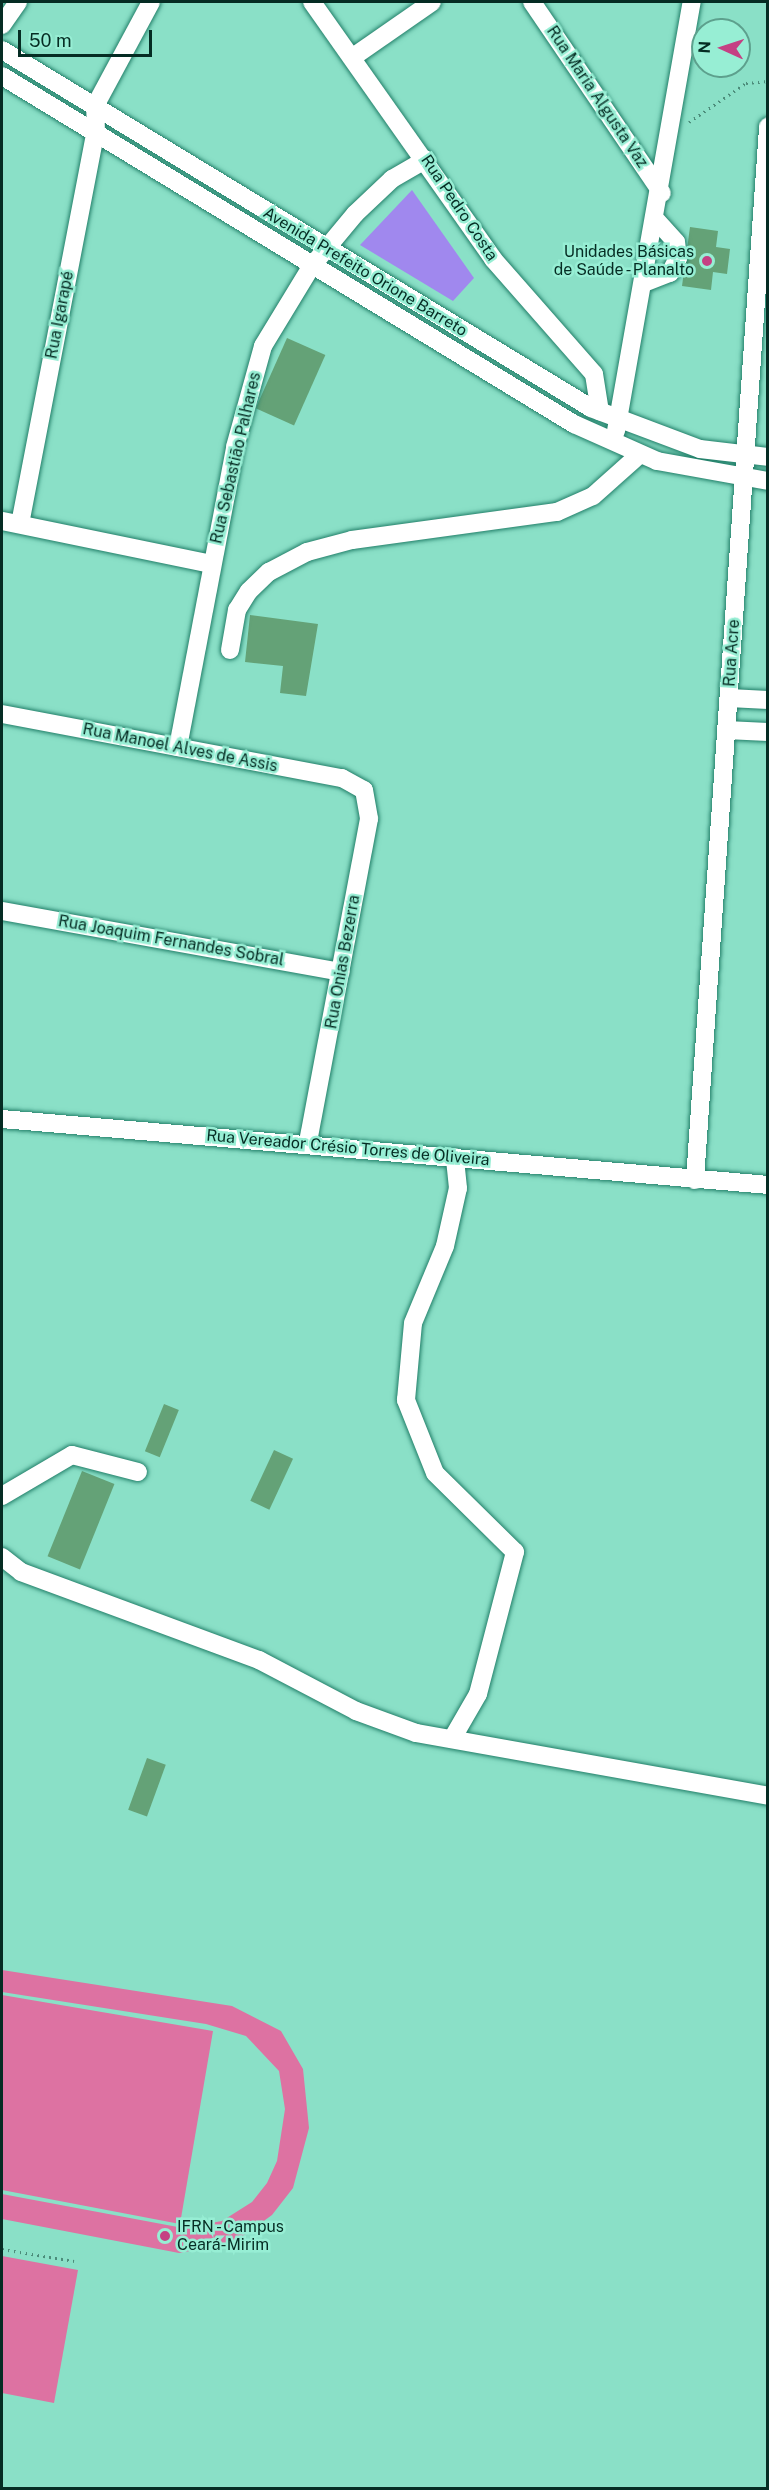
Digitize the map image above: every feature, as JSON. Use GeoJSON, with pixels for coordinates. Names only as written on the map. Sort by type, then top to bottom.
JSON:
{"type":"FeatureCollection","features":[{"type":"Feature","properties":{"kind":"street"},"geometry":{"type":"LineString","coordinates":[[2,25],[18,2]]}},
{"type":"Feature","properties":{"kind":"street"},"geometry":{"type":"LineString","coordinates":[[95,106],[151,2]]}},
{"type":"Feature","properties":{"kind":"street","name":"Rua Pedro Costa"},"geometry":{"type":"LineString","coordinates":[[312,2],[426,159],[493,259],[594,374],[600,412]]}},
{"type":"Feature","properties":{"kind":"street"},"geometry":{"type":"LineString","coordinates":[[352,57],[432,2]]}},
{"type":"Feature","properties":{"kind":"street","name":"Rua Maria Algusta Vaz"},"geometry":{"type":"LineString","coordinates":[[532,2],[662,193]]}},
{"type":"Feature","properties":{"kind":"street"},"geometry":{"type":"LineString","coordinates":[[612,443],[619,421],[646,282],[692,2]]}},
{"type":"Feature","properties":{"kind":"street","name":"Avenida Prefeito Orione Barreto"},"geometry":{"type":"LineString","coordinates":[[2,50],[326,249],[600,412],[619,421],[700,449],[768,457]]}},
{"type":"Feature","properties":{"kind":"street","name":"Avenida Prefeito Orione Barreto"},"geometry":{"type":"LineString","coordinates":[[2,76],[96,131],[311,267],[612,443],[639,455],[744,479],[768,480]]}},
{"type":"Feature","properties":{"kind":"street","name":"Rua Igarapé"},"geometry":{"type":"LineString","coordinates":[[20,524],[96,131],[95,106]]}},
{"type":"Feature","properties":{"kind":"street","name":"Rua Acre"},"geometry":{"type":"LineString","coordinates":[[695,1180],[768,127]]}},
{"type":"Feature","properties":{"kind":"street","name":"Rua Sebastião Palhares"},"geometry":{"type":"LineString","coordinates":[[178,747],[235,447],[263,346],[311,267],[326,249],[392,179],[426,159]]}},
{"type":"Feature","properties":{"kind":"street"},"geometry":{"type":"LineString","coordinates":[[646,282],[670,273],[678,258],[676,242],[657,221]]}},
{"type":"Feature","properties":{"kind":"street"},"geometry":{"type":"LineString","coordinates":[[230,650],[237,610],[249,591],[269,572],[307,552],[352,540],[557,512],[593,496],[639,455]]}},
{"type":"Feature","properties":{"kind":"street"},"geometry":{"type":"LineString","coordinates":[[2,521],[212,564]]}},
{"type":"Feature","properties":{"kind":"street"},"geometry":{"type":"LineString","coordinates":[[729,698],[768,700]]}},
{"type":"Feature","properties":{"kind":"street","name":"Rua Manoel Alves de Assis"},"geometry":{"type":"LineString","coordinates":[[2,714],[357,784]]}},
{"type":"Feature","properties":{"kind":"street"},"geometry":{"type":"LineString","coordinates":[[726,730],[768,732]]}},
{"type":"Feature","properties":{"kind":"street","name":"Rua Onias Bezerra"},"geometry":{"type":"LineString","coordinates":[[308,1143],[369,819],[369,803],[357,784]]}},
{"type":"Feature","properties":{"kind":"street","name":"Rua Joaquim Fernandes Sobral"},"geometry":{"type":"LineString","coordinates":[[2,911],[340,972]]}},
{"type":"Feature","properties":{"kind":"street","name":"Rua Vereador Crésio Torres de Oliveira"},"geometry":{"type":"LineString","coordinates":[[2,1119],[308,1143],[768,1185]]}},
{"type":"Feature","properties":{"kind":"street"},"geometry":{"type":"LineString","coordinates":[[452,1739],[478,1695],[515,1552],[435,1473],[406,1400],[413,1323],[446,1246],[458,1188],[455,1157]]}},
{"type":"Feature","properties":{"kind":"street"},"geometry":{"type":"LineString","coordinates":[[2,1496],[72,1455],[138,1472]]}},
{"type":"Feature","properties":{"kind":"street"},"geometry":{"type":"LineString","coordinates":[[2,1557],[21,1572],[259,1660],[356,1711],[452,1739],[768,1796]]}},
{"type":"Feature","properties":{"kind":"path"},"geometry":{"type":"LineString","coordinates":[[673,126],[697,119],[746,83],[768,81]]}},
{"type":"Feature","properties":{"kind":"path"},"geometry":{"type":"LineString","coordinates":[[2,2249],[74,2261]]}},
{"type":"Feature","properties":{"kind":"shaded area"},"geometry":{"type":"Polygon","coordinates":[[[412,190],[474,278],[453,301],[360,245],[412,190]]]}},
{"type":"Feature","properties":{"kind":"shaded area"},"geometry":{"type":"Polygon","coordinates":[[[2,1970],[232,2006],[281,2031],[303,2069],[309,2128],[293,2188],[272,2215],[233,2243],[179,2253],[2,2219],[2,2194],[183,2228],[222,2221],[252,2202],[267,2183],[277,2161],[285,2109],[279,2071],[246,2036],[206,2024],[2,1992],[2,1970]]]}},
{"type":"Feature","properties":{"kind":"shaded area"},"geometry":{"type":"Polygon","coordinates":[[[2,1995],[213,2031],[180,2224],[2,2190],[2,1995]]]}},
{"type":"Feature","properties":{"kind":"shaded area"},"geometry":{"type":"Polygon","coordinates":[[[2,2256],[78,2270],[54,2403],[2,2393],[2,2256]]]}},
{"type":"Feature","properties":{"kind":"building","name":"Unidades Básicas de Saúde - Planalto"},"geometry":{"type":"Polygon","coordinates":[[[690,227],[718,231],[716,247],[730,249],[727,274],[713,272],[711,290],[682,286],[690,227]]]}},
{"type":"Feature","properties":{"kind":"building"},"geometry":{"type":"Polygon","coordinates":[[[287,338],[325,355],[294,425],[256,408],[287,338]]]}},
{"type":"Feature","properties":{"kind":"building"},"geometry":{"type":"Polygon","coordinates":[[[250,615],[318,624],[306,696],[280,693],[283,666],[245,662],[250,615]]]}},
{"type":"Feature","properties":{"kind":"building"},"geometry":{"type":"Polygon","coordinates":[[[164,1404],[179,1410],[160,1457],[145,1451],[164,1404]]]}},
{"type":"Feature","properties":{"kind":"building"},"geometry":{"type":"Polygon","coordinates":[[[274,1450],[293,1459],[269,1510],[250,1501],[274,1450]]]}},
{"type":"Feature","properties":{"kind":"building"},"geometry":{"type":"Polygon","coordinates":[[[82,1471],[114,1484],[80,1569],[48,1556],[82,1471]]]}},
{"type":"Feature","properties":{"kind":"building"},"geometry":{"type":"Polygon","coordinates":[[[147,1758],[166,1765],[147,1817],[128,1810],[147,1758]]]}},
{"type":"Feature","properties":{"kind":"place","name":"Unidades Básicas de Saúde - Planalto"},"geometry":{"type":"Point","coordinates":[707,261]}},
{"type":"Feature","properties":{"kind":"place","name":"IFRN - Campus Ceará-Mirim"},"geometry":{"type":"Point","coordinates":[165,2236]}}]}
